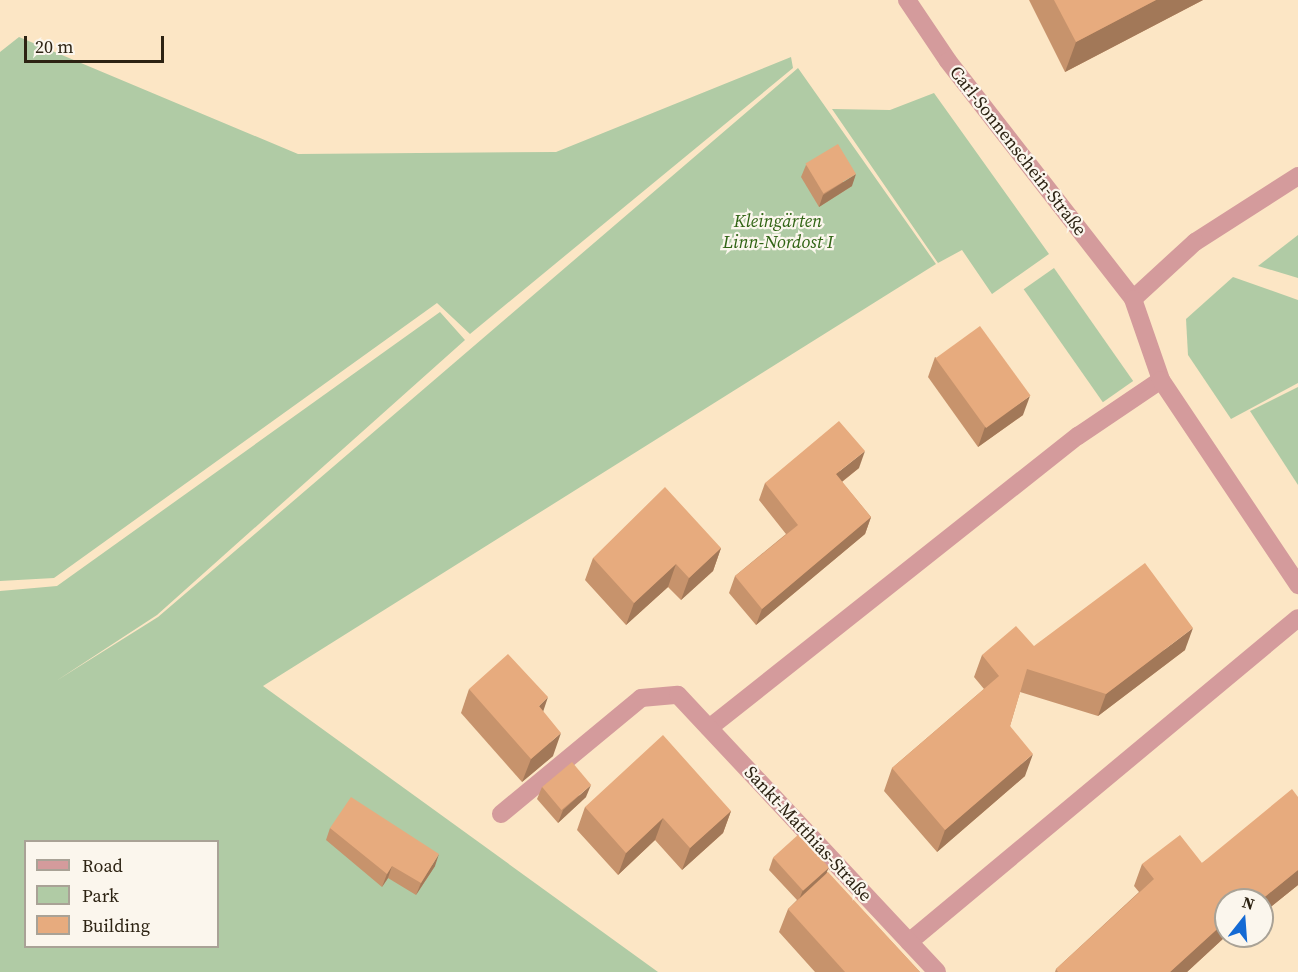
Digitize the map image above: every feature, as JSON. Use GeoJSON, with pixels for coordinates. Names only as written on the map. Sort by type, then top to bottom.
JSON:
{"type":"FeatureCollection","features":[{"type":"Feature","properties":{"kind":"street","name":"Carl-Sonnenschein-Straße"},"geometry":{"type":"LineString","coordinates":[[914,2],[948,61],[1133,299],[1161,380],[1298,585]]}},
{"type":"Feature","properties":{"kind":"street"},"geometry":{"type":"LineString","coordinates":[[1133,299],[1195,242],[1298,176]]}},
{"type":"Feature","properties":{"kind":"street"},"geometry":{"type":"LineString","coordinates":[[709,728],[1078,436],[1161,380]]}},
{"type":"Feature","properties":{"kind":"street"},"geometry":{"type":"LineString","coordinates":[[909,942],[1298,618]]}},
{"type":"Feature","properties":{"kind":"street","name":"Sankt-Matthias-Straße"},"geometry":{"type":"LineString","coordinates":[[501,814],[641,698],[678,695],[937,972]]}},
{"type":"Feature","properties":{"kind":"green space"},"geometry":{"type":"Polygon","coordinates":[[[19,37],[298,154],[556,152],[791,57],[793,68],[470,334],[437,303],[54,578],[0,581],[0,52],[19,37]]]}},
{"type":"Feature","properties":{"kind":"green space","name":"Kleingärten Linn-Nordost I"},"geometry":{"type":"Polygon","coordinates":[[[798,68],[936,264],[263,686],[658,972],[0,972],[0,591],[57,586],[440,312],[465,340],[157,615],[56,681],[158,617],[798,68]]]}},
{"type":"Feature","properties":{"kind":"green space"},"geometry":{"type":"Polygon","coordinates":[[[934,93],[1049,254],[992,294],[962,250],[938,263],[832,109],[890,110],[934,93]]]}},
{"type":"Feature","properties":{"kind":"green space"},"geometry":{"type":"Polygon","coordinates":[[[1298,235],[1298,278],[1258,266],[1298,235]]]}},
{"type":"Feature","properties":{"kind":"green space"},"geometry":{"type":"Polygon","coordinates":[[[1054,268],[1133,381],[1103,402],[1024,289],[1054,268]]]}},
{"type":"Feature","properties":{"kind":"green space"},"geometry":{"type":"Polygon","coordinates":[[[1233,277],[1298,300],[1298,383],[1231,419],[1188,355],[1186,319],[1233,277]]]}},
{"type":"Feature","properties":{"kind":"green space"},"geometry":{"type":"Polygon","coordinates":[[[1298,387],[1298,485],[1250,411],[1298,387]]]}},
{"type":"Feature","properties":{"kind":"building"},"geometry":{"type":"Polygon","coordinates":[[[1054,0],[1156,0],[1076,42],[1054,0]]]}},
{"type":"Feature","properties":{"kind":"building"},"geometry":{"type":"Polygon","coordinates":[[[838,144],[856,174],[823,194],[805,164],[838,144]]]}},
{"type":"Feature","properties":{"kind":"building"},"geometry":{"type":"Polygon","coordinates":[[[980,326],[1031,396],[986,428],[936,358],[980,326]]]}},
{"type":"Feature","properties":{"kind":"building"},"geometry":{"type":"Polygon","coordinates":[[[839,421],[865,451],[836,474],[871,517],[762,609],[735,576],[798,525],[765,483],[839,421]]]}},
{"type":"Feature","properties":{"kind":"building"},"geometry":{"type":"Polygon","coordinates":[[[665,487],[721,548],[689,578],[676,564],[634,603],[593,558],[665,487]]]}},
{"type":"Feature","properties":{"kind":"building"},"geometry":{"type":"Polygon","coordinates":[[[1145,563],[1193,628],[1106,694],[1027,669],[1010,726],[1033,754],[945,830],[892,768],[999,676],[982,655],[1016,626],[1034,646],[1145,563]]]}},
{"type":"Feature","properties":{"kind":"building"},"geometry":{"type":"Polygon","coordinates":[[[508,654],[548,697],[539,706],[561,733],[531,759],[469,689],[508,654]]]}},
{"type":"Feature","properties":{"kind":"building"},"geometry":{"type":"Polygon","coordinates":[[[663,735],[731,811],[690,848],[663,818],[626,853],[585,807],[663,735]]]}},
{"type":"Feature","properties":{"kind":"building"},"geometry":{"type":"Polygon","coordinates":[[[572,762],[591,785],[561,810],[542,787],[572,762]]]}},
{"type":"Feature","properties":{"kind":"building"},"geometry":{"type":"Polygon","coordinates":[[[1292,789],[1298,797],[1298,870],[1274,889],[1214,888],[1214,932],[1170,972],[1058,972],[1056,969],[1154,879],[1142,864],[1180,835],[1202,863],[1292,789]]]}},
{"type":"Feature","properties":{"kind":"building"},"geometry":{"type":"Polygon","coordinates":[[[351,797],[439,854],[421,883],[392,866],[387,874],[330,828],[351,797]]]}},
{"type":"Feature","properties":{"kind":"building"},"geometry":{"type":"Polygon","coordinates":[[[799,834],[829,867],[803,891],[773,857],[799,834]]]}},
{"type":"Feature","properties":{"kind":"building"},"geometry":{"type":"Polygon","coordinates":[[[828,872],[920,972],[845,972],[788,909],[828,872]]]}}]}
